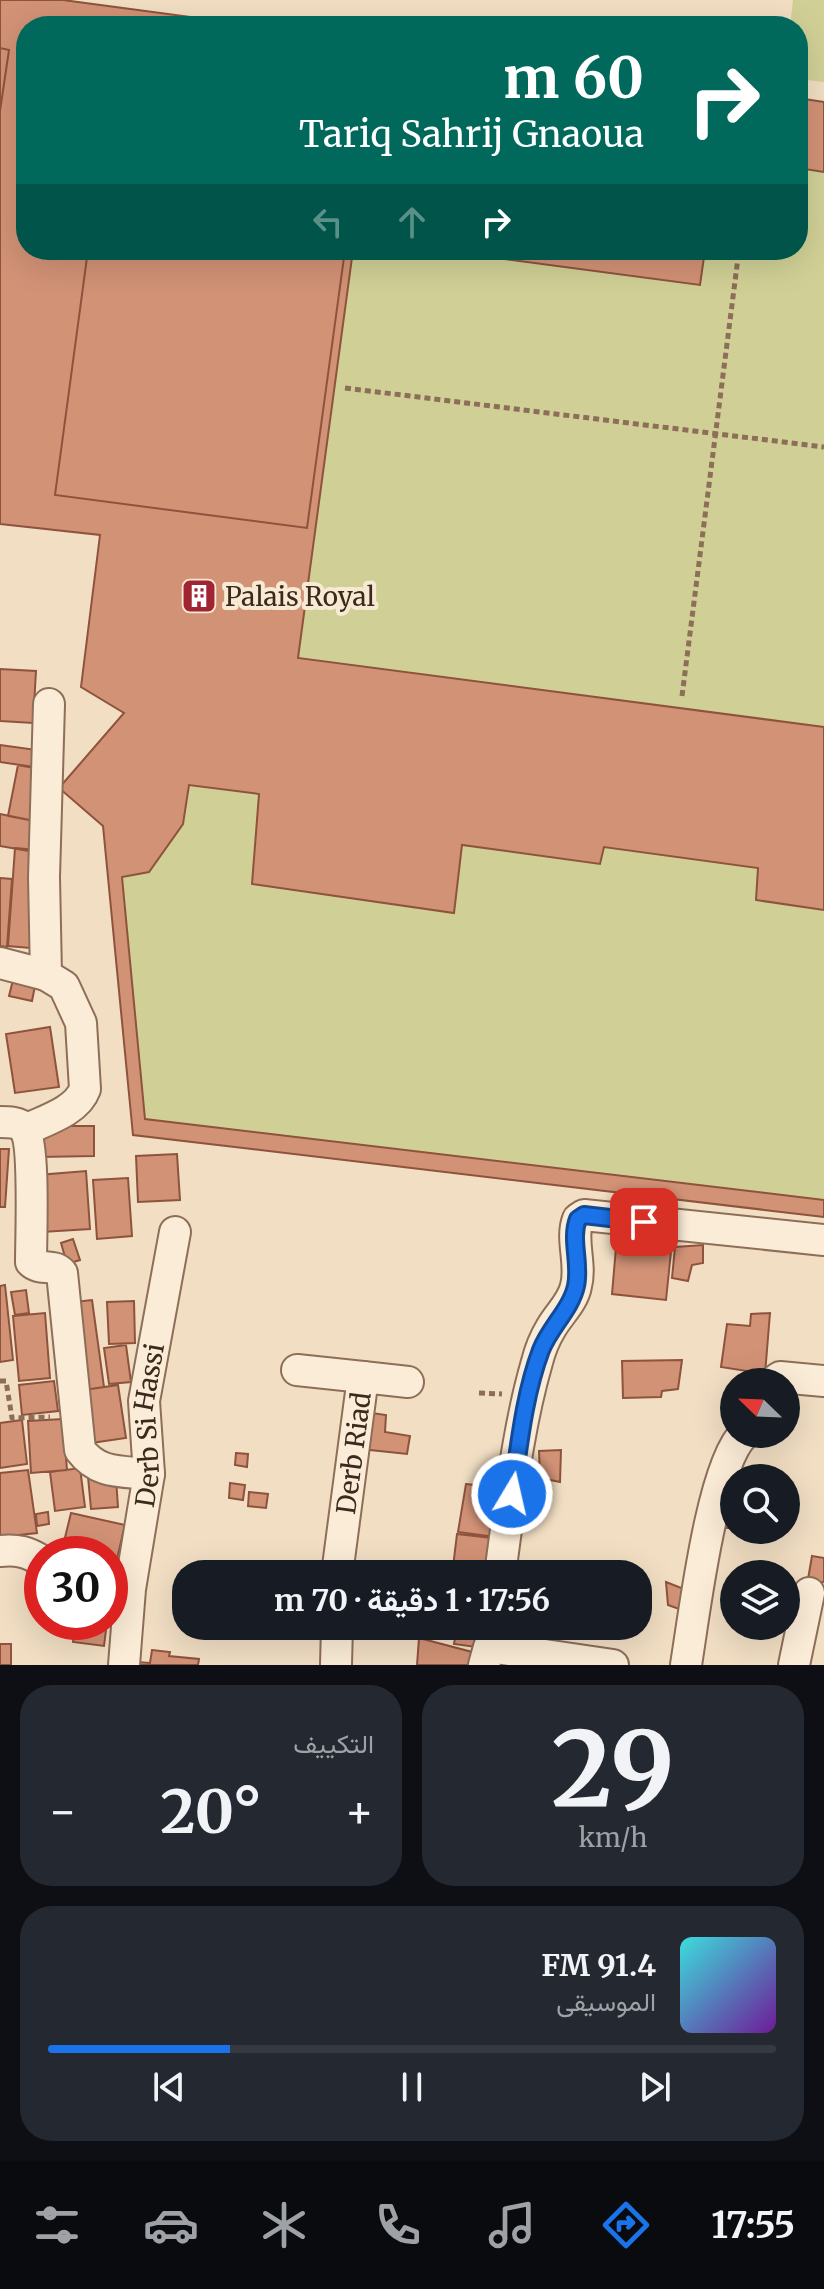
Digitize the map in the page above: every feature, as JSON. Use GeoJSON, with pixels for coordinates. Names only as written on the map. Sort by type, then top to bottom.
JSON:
{"type":"FeatureCollection","features":[{"type":"Feature","properties":{"kind":"street"},"geometry":{"type":"LineString","coordinates":[[46,975],[44,877],[49,704]]}},
{"type":"Feature","properties":{"kind":"street"},"geometry":{"type":"LineString","coordinates":[[0,963],[46,975],[64,986],[81,1023],[85,1089],[82,1098],[73,1106],[13,1126],[30,1150],[31,1262],[40,1268],[53,1268],[62,1273],[80,1450],[90,1463],[103,1469],[149,1474]]}},
{"type":"Feature","properties":{"kind":"street"},"geometry":{"type":"LineString","coordinates":[[502,1560],[520,1441],[537,1362],[550,1329],[575,1290],[579,1260],[575,1230],[578,1219],[584,1215],[824,1240]]}},
{"type":"Feature","properties":{"kind":"street","name":"Derb Si Hassi"},"geometry":{"type":"LineString","coordinates":[[128,1556],[149,1474],[144,1401],[175,1232]]}},
{"type":"Feature","properties":{"kind":"street"},"geometry":{"type":"LineString","coordinates":[[297,1370],[363,1377]]}},
{"type":"Feature","properties":{"kind":"street","name":"Derb Riad"},"geometry":{"type":"LineString","coordinates":[[339,1560],[363,1377],[408,1382]]}},
{"type":"Feature","properties":{"kind":"street"},"geometry":{"type":"LineString","coordinates":[[800,1379],[824,1381]]}},
{"type":"Feature","properties":{"kind":"street"},"geometry":{"type":"LineString","coordinates":[[686,1665],[713,1511],[732,1448]]}},
{"type":"Feature","properties":{"kind":"street"},"geometry":{"type":"LineString","coordinates":[[0,1551],[24,1552]]}},
{"type":"Feature","properties":{"kind":"street"},"geometry":{"type":"LineString","coordinates":[[794,1665],[809,1593]]}},
{"type":"Feature","properties":{"kind":"street","name":"Derb Si Hassi"},"geometry":{"type":"LineString","coordinates":[[123,1640],[124,1665]]}},
{"type":"Feature","properties":{"kind":"street"},"geometry":{"type":"LineString","coordinates":[[336,1665],[337,1640]]}},
{"type":"Feature","properties":{"kind":"street"},"geometry":{"type":"LineString","coordinates":[[488,1646],[613,1665]]}},
{"type":"Feature","properties":{"kind":"path"},"geometry":{"type":"LineString","coordinates":[[682,696],[738,260]]}},
{"type":"Feature","properties":{"kind":"path"},"geometry":{"type":"LineString","coordinates":[[345,388],[824,447]]}},
{"type":"Feature","properties":{"kind":"path"},"geometry":{"type":"LineString","coordinates":[[0,1381],[6,1381],[12,1418],[75,1416]]}},
{"type":"Feature","properties":{"kind":"green space"},"geometry":{"type":"Polygon","coordinates":[[[793,0],[824,0],[824,82],[808,80],[808,16],[791,16],[793,0]]]}},
{"type":"Feature","properties":{"kind":"green space"},"geometry":{"type":"Polygon","coordinates":[[[808,170],[824,172],[824,727],[298,658],[352,260],[511,260],[699,285],[703,260],[808,260],[808,170]]]}},
{"type":"Feature","properties":{"kind":"green space"},"geometry":{"type":"Polygon","coordinates":[[[189,785],[259,794],[252,884],[453,913],[462,845],[599,864],[604,847],[758,868],[756,900],[824,910],[824,1200],[145,1119],[122,877],[149,872],[183,824],[189,785]]]}},
{"type":"Feature","properties":{"kind":"building","name":"Palais Royal"},"geometry":{"type":"Polygon","coordinates":[[[0,0],[63,0],[182,16],[16,16],[16,260],[352,260],[298,658],[824,727],[824,910],[756,900],[758,868],[604,847],[600,864],[462,845],[454,913],[252,884],[259,794],[189,785],[183,824],[149,872],[122,877],[145,1119],[824,1200],[824,1217],[133,1135],[103,826],[59,788],[124,713],[81,687],[100,535],[0,524],[0,0]]]}},
{"type":"Feature","properties":{"kind":"building"},"geometry":{"type":"Polygon","coordinates":[[[0,48],[9,50],[0,111],[0,48]]]}},
{"type":"Feature","properties":{"kind":"building"},"geometry":{"type":"Polygon","coordinates":[[[808,100],[824,102],[824,172],[808,170],[808,100]]]}},
{"type":"Feature","properties":{"kind":"building"},"geometry":{"type":"Polygon","coordinates":[[[87,260],[344,260],[307,528],[55,495],[87,260]]]}},
{"type":"Feature","properties":{"kind":"building"},"geometry":{"type":"Polygon","coordinates":[[[511,260],[704,260],[700,285],[511,260]]]}},
{"type":"Feature","properties":{"kind":"building"},"geometry":{"type":"Polygon","coordinates":[[[0,669],[36,671],[33,723],[0,721],[0,669]]]}},
{"type":"Feature","properties":{"kind":"building"},"geometry":{"type":"Polygon","coordinates":[[[0,745],[44,751],[41,768],[0,762],[0,745]]]}},
{"type":"Feature","properties":{"kind":"building"},"geometry":{"type":"Polygon","coordinates":[[[18,765],[50,771],[40,822],[8,816],[18,765]]]}},
{"type":"Feature","properties":{"kind":"building"},"geometry":{"type":"Polygon","coordinates":[[[0,814],[40,822],[35,852],[0,846],[0,814]]]}},
{"type":"Feature","properties":{"kind":"building"},"geometry":{"type":"Polygon","coordinates":[[[15,848],[37,850],[30,948],[8,946],[15,848]]]}},
{"type":"Feature","properties":{"kind":"building"},"geometry":{"type":"Polygon","coordinates":[[[0,878],[12,879],[7,947],[0,946],[0,878]]]}},
{"type":"Feature","properties":{"kind":"building"},"geometry":{"type":"Polygon","coordinates":[[[14,976],[36,981],[32,1001],[9,996],[14,976]]]}},
{"type":"Feature","properties":{"kind":"building"},"geometry":{"type":"Polygon","coordinates":[[[50,1027],[59,1087],[15,1093],[6,1034],[50,1027]]]}},
{"type":"Feature","properties":{"kind":"building"},"geometry":{"type":"Polygon","coordinates":[[[38,1126],[94,1126],[94,1156],[38,1157],[38,1126]]]}},
{"type":"Feature","properties":{"kind":"building"},"geometry":{"type":"Polygon","coordinates":[[[0,1149],[9,1149],[5,1207],[0,1207],[0,1149]]]}},
{"type":"Feature","properties":{"kind":"building"},"geometry":{"type":"Polygon","coordinates":[[[177,1154],[180,1200],[138,1202],[136,1156],[177,1154]]]}},
{"type":"Feature","properties":{"kind":"building"},"geometry":{"type":"Polygon","coordinates":[[[86,1171],[90,1229],[42,1232],[38,1175],[86,1171]]]}},
{"type":"Feature","properties":{"kind":"building"},"geometry":{"type":"Polygon","coordinates":[[[128,1178],[132,1236],[97,1239],[93,1180],[128,1178]]]}},
{"type":"Feature","properties":{"kind":"building"},"geometry":{"type":"Polygon","coordinates":[[[617,1236],[672,1242],[666,1300],[612,1294],[617,1236]]]}},
{"type":"Feature","properties":{"kind":"building"},"geometry":{"type":"Polygon","coordinates":[[[73,1239],[80,1260],[67,1264],[61,1243],[73,1239]]]}},
{"type":"Feature","properties":{"kind":"building"},"geometry":{"type":"Polygon","coordinates":[[[703,1245],[703,1263],[692,1265],[688,1281],[672,1278],[675,1247],[703,1245]]]}},
{"type":"Feature","properties":{"kind":"building"},"geometry":{"type":"Polygon","coordinates":[[[5,1285],[13,1360],[0,1362],[0,1286],[5,1285]]]}},
{"type":"Feature","properties":{"kind":"building"},"geometry":{"type":"Polygon","coordinates":[[[26,1290],[29,1313],[15,1315],[11,1292],[26,1290]]]}},
{"type":"Feature","properties":{"kind":"building"},"geometry":{"type":"Polygon","coordinates":[[[92,1300],[104,1387],[77,1391],[65,1303],[92,1300]]]}},
{"type":"Feature","properties":{"kind":"building"},"geometry":{"type":"Polygon","coordinates":[[[134,1301],[135,1343],[109,1344],[107,1302],[134,1301]]]}},
{"type":"Feature","properties":{"kind":"building"},"geometry":{"type":"Polygon","coordinates":[[[45,1313],[50,1378],[19,1381],[13,1316],[45,1313]]]}},
{"type":"Feature","properties":{"kind":"building"},"geometry":{"type":"Polygon","coordinates":[[[770,1313],[765,1368],[721,1367],[727,1324],[750,1326],[751,1314],[770,1313]]]}},
{"type":"Feature","properties":{"kind":"building"},"geometry":{"type":"Polygon","coordinates":[[[126,1345],[131,1382],[109,1384],[104,1348],[126,1345]]]}},
{"type":"Feature","properties":{"kind":"building"},"geometry":{"type":"Polygon","coordinates":[[[682,1360],[678,1389],[662,1391],[661,1397],[623,1398],[622,1361],[682,1360]]]}},
{"type":"Feature","properties":{"kind":"building"},"geometry":{"type":"Polygon","coordinates":[[[54,1381],[58,1411],[22,1415],[19,1385],[54,1381]]]}},
{"type":"Feature","properties":{"kind":"building"},"geometry":{"type":"Polygon","coordinates":[[[118,1385],[126,1438],[84,1444],[77,1391],[118,1385]]]}},
{"type":"Feature","properties":{"kind":"building"},"geometry":{"type":"Polygon","coordinates":[[[365,1412],[386,1415],[385,1432],[410,1436],[407,1454],[361,1449],[365,1412]]]}},
{"type":"Feature","properties":{"kind":"building"},"geometry":{"type":"Polygon","coordinates":[[[63,1419],[67,1470],[31,1473],[28,1421],[63,1419]]]}},
{"type":"Feature","properties":{"kind":"building"},"geometry":{"type":"Polygon","coordinates":[[[22,1420],[27,1464],[0,1468],[0,1423],[22,1420]]]}},
{"type":"Feature","properties":{"kind":"building"},"geometry":{"type":"Polygon","coordinates":[[[561,1450],[560,1482],[540,1478],[539,1451],[561,1450]]]}},
{"type":"Feature","properties":{"kind":"building"},"geometry":{"type":"Polygon","coordinates":[[[236,1453],[248,1454],[247,1467],[235,1465],[236,1453]]]}},
{"type":"Feature","properties":{"kind":"building"},"geometry":{"type":"Polygon","coordinates":[[[115,1464],[118,1507],[91,1509],[87,1466],[115,1464]]]}},
{"type":"Feature","properties":{"kind":"building"},"geometry":{"type":"Polygon","coordinates":[[[80,1468],[85,1507],[55,1511],[50,1472],[80,1468]]]}},
{"type":"Feature","properties":{"kind":"building"},"geometry":{"type":"Polygon","coordinates":[[[28,1470],[37,1533],[0,1537],[0,1473],[28,1470]]]}},
{"type":"Feature","properties":{"kind":"building"},"geometry":{"type":"Polygon","coordinates":[[[230,1483],[245,1485],[243,1500],[229,1498],[230,1483]]]}},
{"type":"Feature","properties":{"kind":"building"},"geometry":{"type":"Polygon","coordinates":[[[466,1484],[503,1488],[496,1537],[458,1532],[466,1484]]]}},
{"type":"Feature","properties":{"kind":"building"},"geometry":{"type":"Polygon","coordinates":[[[249,1492],[268,1494],[266,1508],[248,1506],[249,1492]]]}},
{"type":"Feature","properties":{"kind":"building"},"geometry":{"type":"Polygon","coordinates":[[[48,1512],[49,1524],[37,1526],[36,1514],[48,1512]]]}},
{"type":"Feature","properties":{"kind":"building"},"geometry":{"type":"Polygon","coordinates":[[[71,1513],[125,1525],[122,1536],[65,1536],[71,1513]]]}},
{"type":"Feature","properties":{"kind":"building"},"geometry":{"type":"Polygon","coordinates":[[[457,1534],[492,1538],[490,1560],[454,1560],[457,1534]]]}},
{"type":"Feature","properties":{"kind":"building"},"geometry":{"type":"Polygon","coordinates":[[[812,1556],[824,1558],[824,1582],[807,1585],[812,1556]]]}},
{"type":"Feature","properties":{"kind":"building"},"geometry":{"type":"Polygon","coordinates":[[[666,1582],[689,1591],[682,1610],[668,1605],[666,1582]]]}},
{"type":"Feature","properties":{"kind":"building"},"geometry":{"type":"Polygon","coordinates":[[[73,1640],[105,1640],[104,1646],[73,1640]]]}},
{"type":"Feature","properties":{"kind":"building"},"geometry":{"type":"Polygon","coordinates":[[[419,1640],[476,1653],[470,1665],[417,1665],[419,1640]]]}},
{"type":"Feature","properties":{"kind":"building"},"geometry":{"type":"Polygon","coordinates":[[[455,1640],[477,1640],[476,1647],[454,1644],[455,1640]]]}},
{"type":"Feature","properties":{"kind":"building"},"geometry":{"type":"Polygon","coordinates":[[[0,1644],[11,1644],[11,1665],[0,1665],[0,1644]]]}},
{"type":"Feature","properties":{"kind":"building"},"geometry":{"type":"Polygon","coordinates":[[[152,1650],[170,1652],[169,1656],[199,1659],[198,1665],[138,1665],[138,1662],[150,1663],[152,1650]]]}},
{"type":"Feature","properties":{"kind":"place","name":"Palais Royal"},"geometry":{"type":"Point","coordinates":[199,596]}},
{"type":"Feature","properties":{"kind":"route"},"geometry":{"type":"LineString","coordinates":[[512,1494],[537,1362],[550,1329],[572,1298],[577,1282],[579,1260],[575,1230],[578,1219],[584,1215],[644,1222]]}}]}
